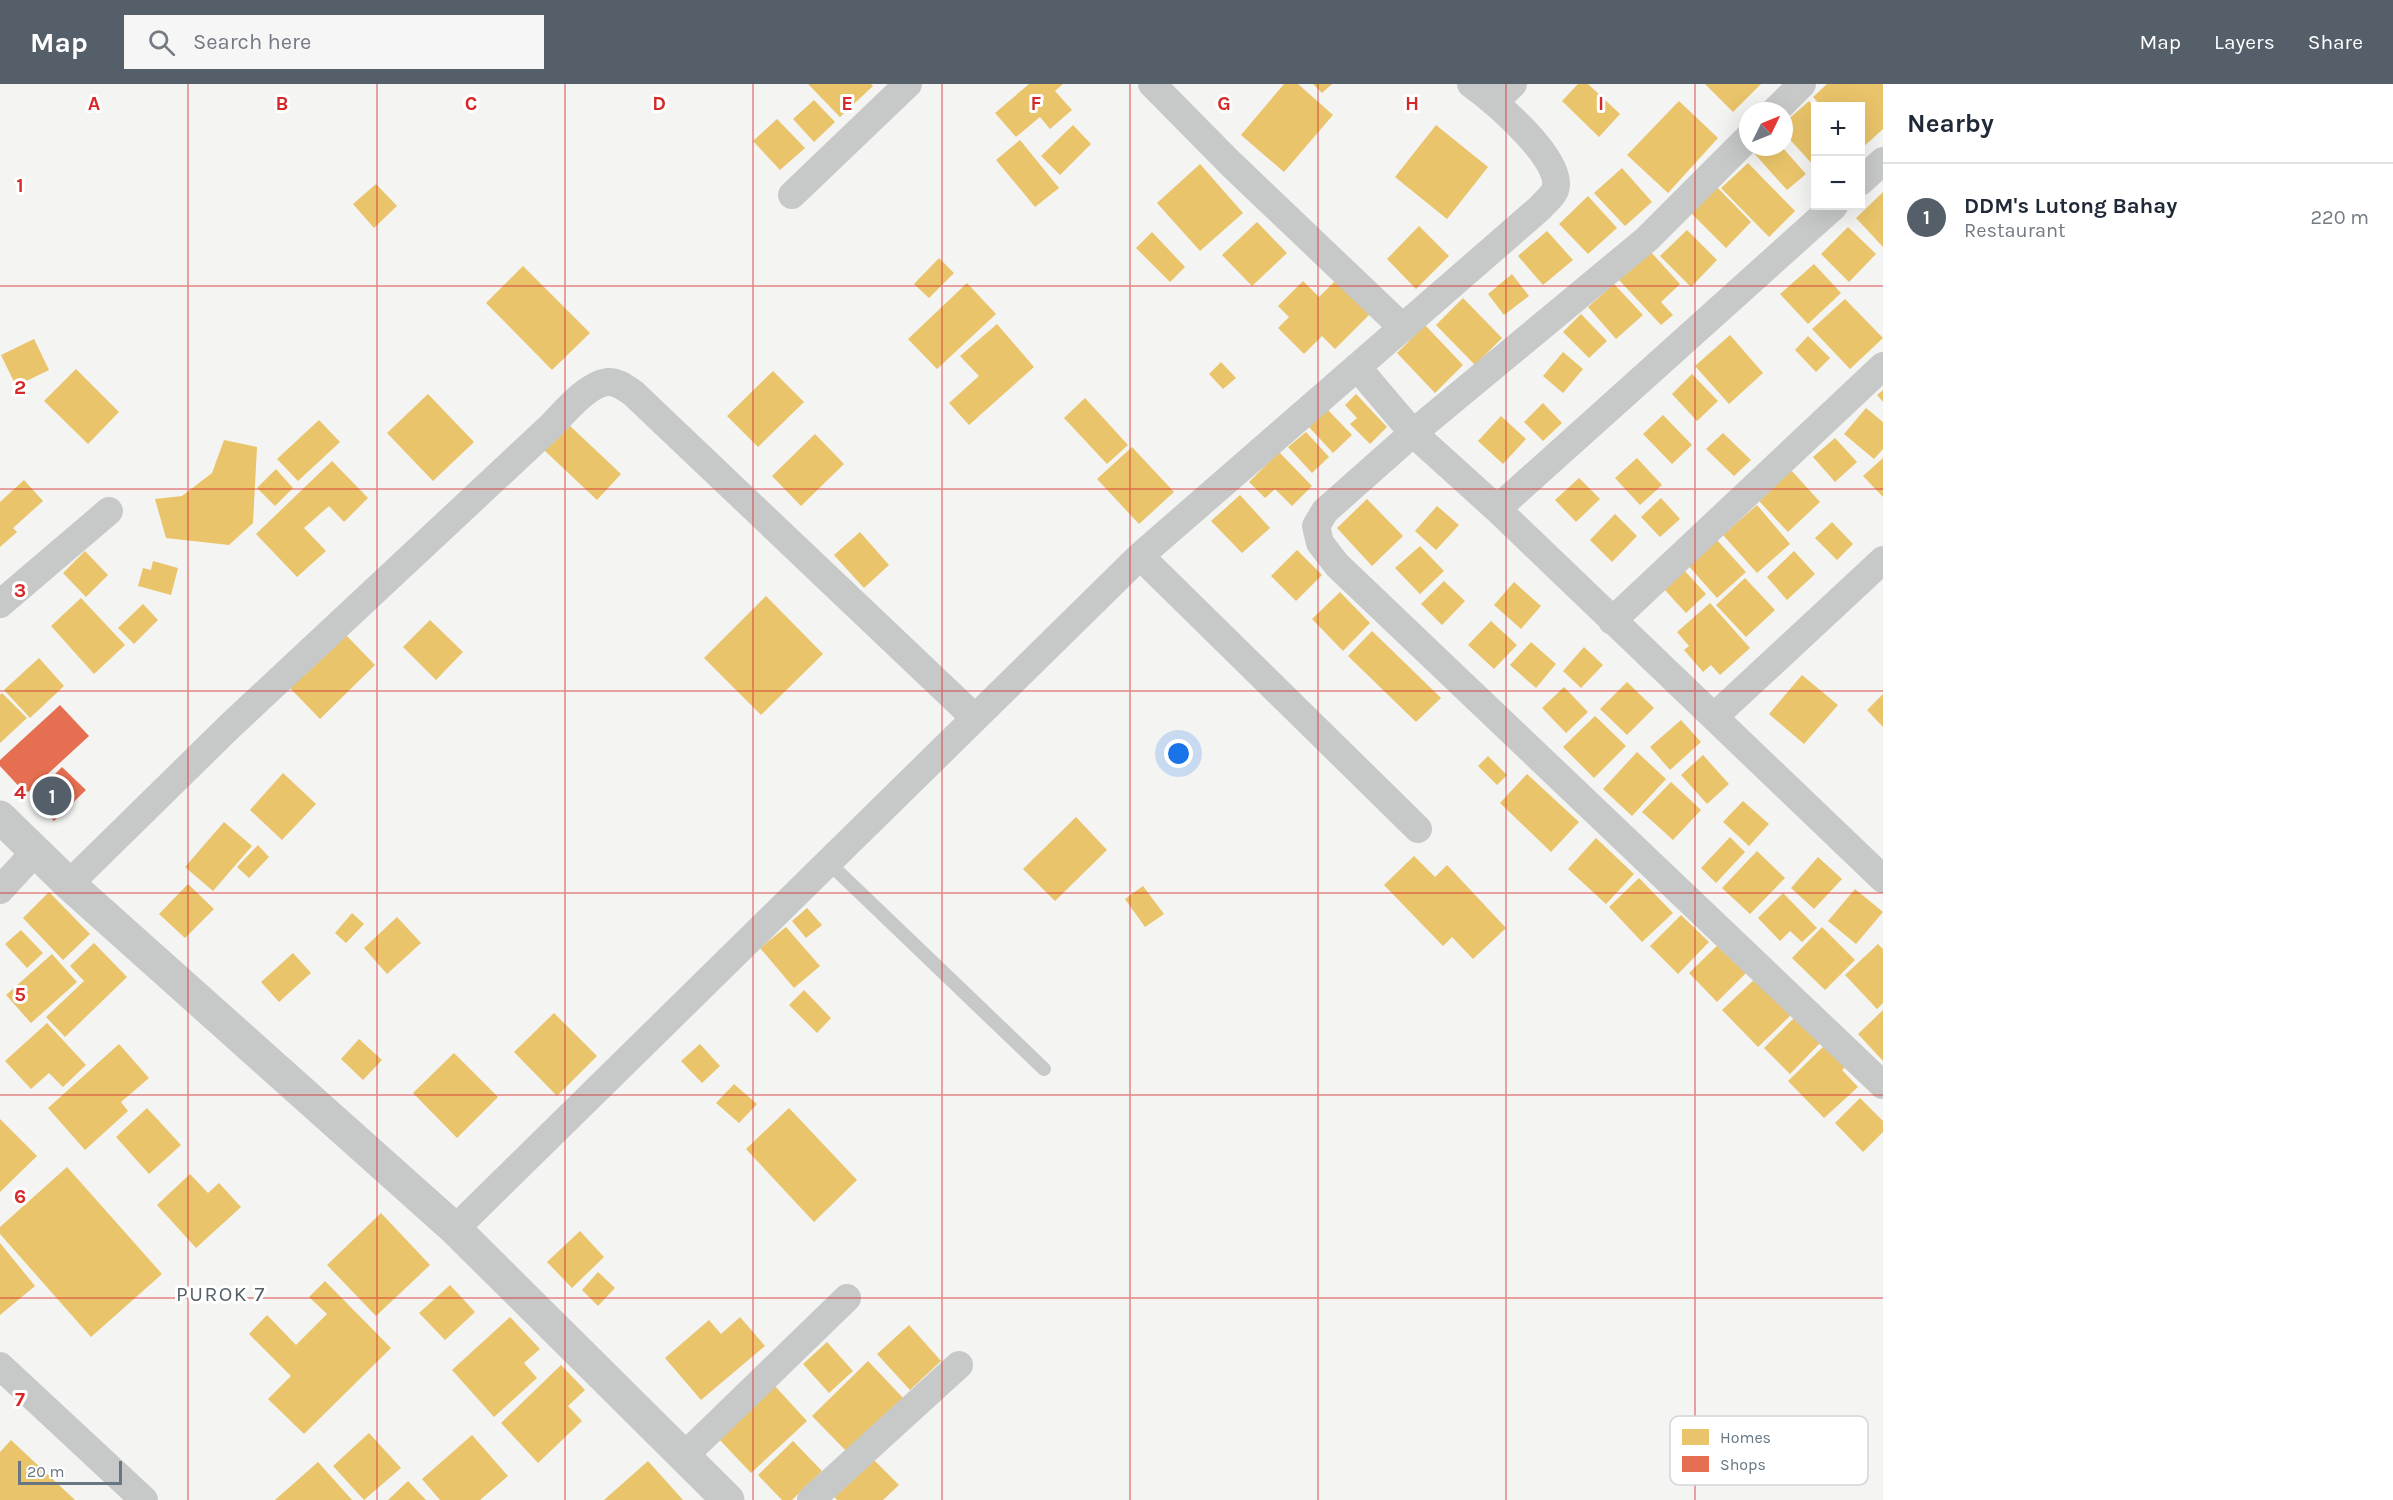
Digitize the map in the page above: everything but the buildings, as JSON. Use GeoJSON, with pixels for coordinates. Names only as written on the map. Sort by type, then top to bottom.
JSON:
{"type":"FeatureCollection","features":[{"type":"Feature","properties":{"kind":"street"},"geometry":{"type":"LineString","coordinates":[[792,195],[908,84]]}},
{"type":"Feature","properties":{"kind":"street"},"geometry":{"type":"LineString","coordinates":[[1152,84],[1238,171],[1403,328]]}},
{"type":"Feature","properties":{"kind":"street"},"geometry":{"type":"LineString","coordinates":[[455,1229],[1140,556],[1540,208],[1555,190],[1556,174],[1504,93],[1471,84]]}},
{"type":"Feature","properties":{"kind":"street"},"geometry":{"type":"LineString","coordinates":[[1784,102],[1802,84]]}},
{"type":"Feature","properties":{"kind":"street"},"geometry":{"type":"LineString","coordinates":[[1739,147],[1647,239],[1413,433],[1325,512],[1316,526],[1320,543],[1337,565],[1883,1085]]}},
{"type":"Feature","properties":{"kind":"street"},"geometry":{"type":"LineString","coordinates":[[1865,178],[1883,162]]}},
{"type":"Feature","properties":{"kind":"street"},"geometry":{"type":"LineString","coordinates":[[1497,509],[1830,210]]}},
{"type":"Feature","properties":{"kind":"street"},"geometry":{"type":"LineString","coordinates":[[1612,621],[1883,366]]}},
{"type":"Feature","properties":{"kind":"street"},"geometry":{"type":"LineString","coordinates":[[1357,368],[1413,433],[1497,509],[1883,879]]}},
{"type":"Feature","properties":{"kind":"street"},"geometry":{"type":"LineString","coordinates":[[69,884],[229,728],[550,427],[589,391],[607,382],[620,384],[633,393],[974,717]]}},
{"type":"Feature","properties":{"kind":"street"},"geometry":{"type":"LineString","coordinates":[[0,604],[109,511]]}},
{"type":"Feature","properties":{"kind":"street"},"geometry":{"type":"LineString","coordinates":[[1140,556],[1418,829]]}},
{"type":"Feature","properties":{"kind":"street"},"geometry":{"type":"LineString","coordinates":[[1714,717],[1879,571]]}},
{"type":"Feature","properties":{"kind":"street"},"geometry":{"type":"LineString","coordinates":[[0,817],[69,884],[455,1229],[728,1500]]}},
{"type":"Feature","properties":{"kind":"street"},"geometry":{"type":"LineString","coordinates":[[0,890],[35,852]]}},
{"type":"Feature","properties":{"kind":"street"},"geometry":{"type":"LineString","coordinates":[[684,1456],[847,1298]]}},
{"type":"Feature","properties":{"kind":"street"},"geometry":{"type":"LineString","coordinates":[[812,1500],[959,1365]]}},
{"type":"Feature","properties":{"kind":"street"},"geometry":{"type":"LineString","coordinates":[[0,1366],[130,1495]]}},
{"type":"Feature","properties":{"kind":"lane"},"geometry":{"type":"LineString","coordinates":[[828,862],[1044,1069]]}},
{"type":"Feature","properties":{"kind":"place","name":"DDM's Lutong Bahay"},"geometry":{"type":"Point","coordinates":[52,796]}},
{"type":"Feature","properties":{"kind":"district","name":"PUROK 7"},"geometry":{"type":"Point","coordinates":[221,1294]}}]}
